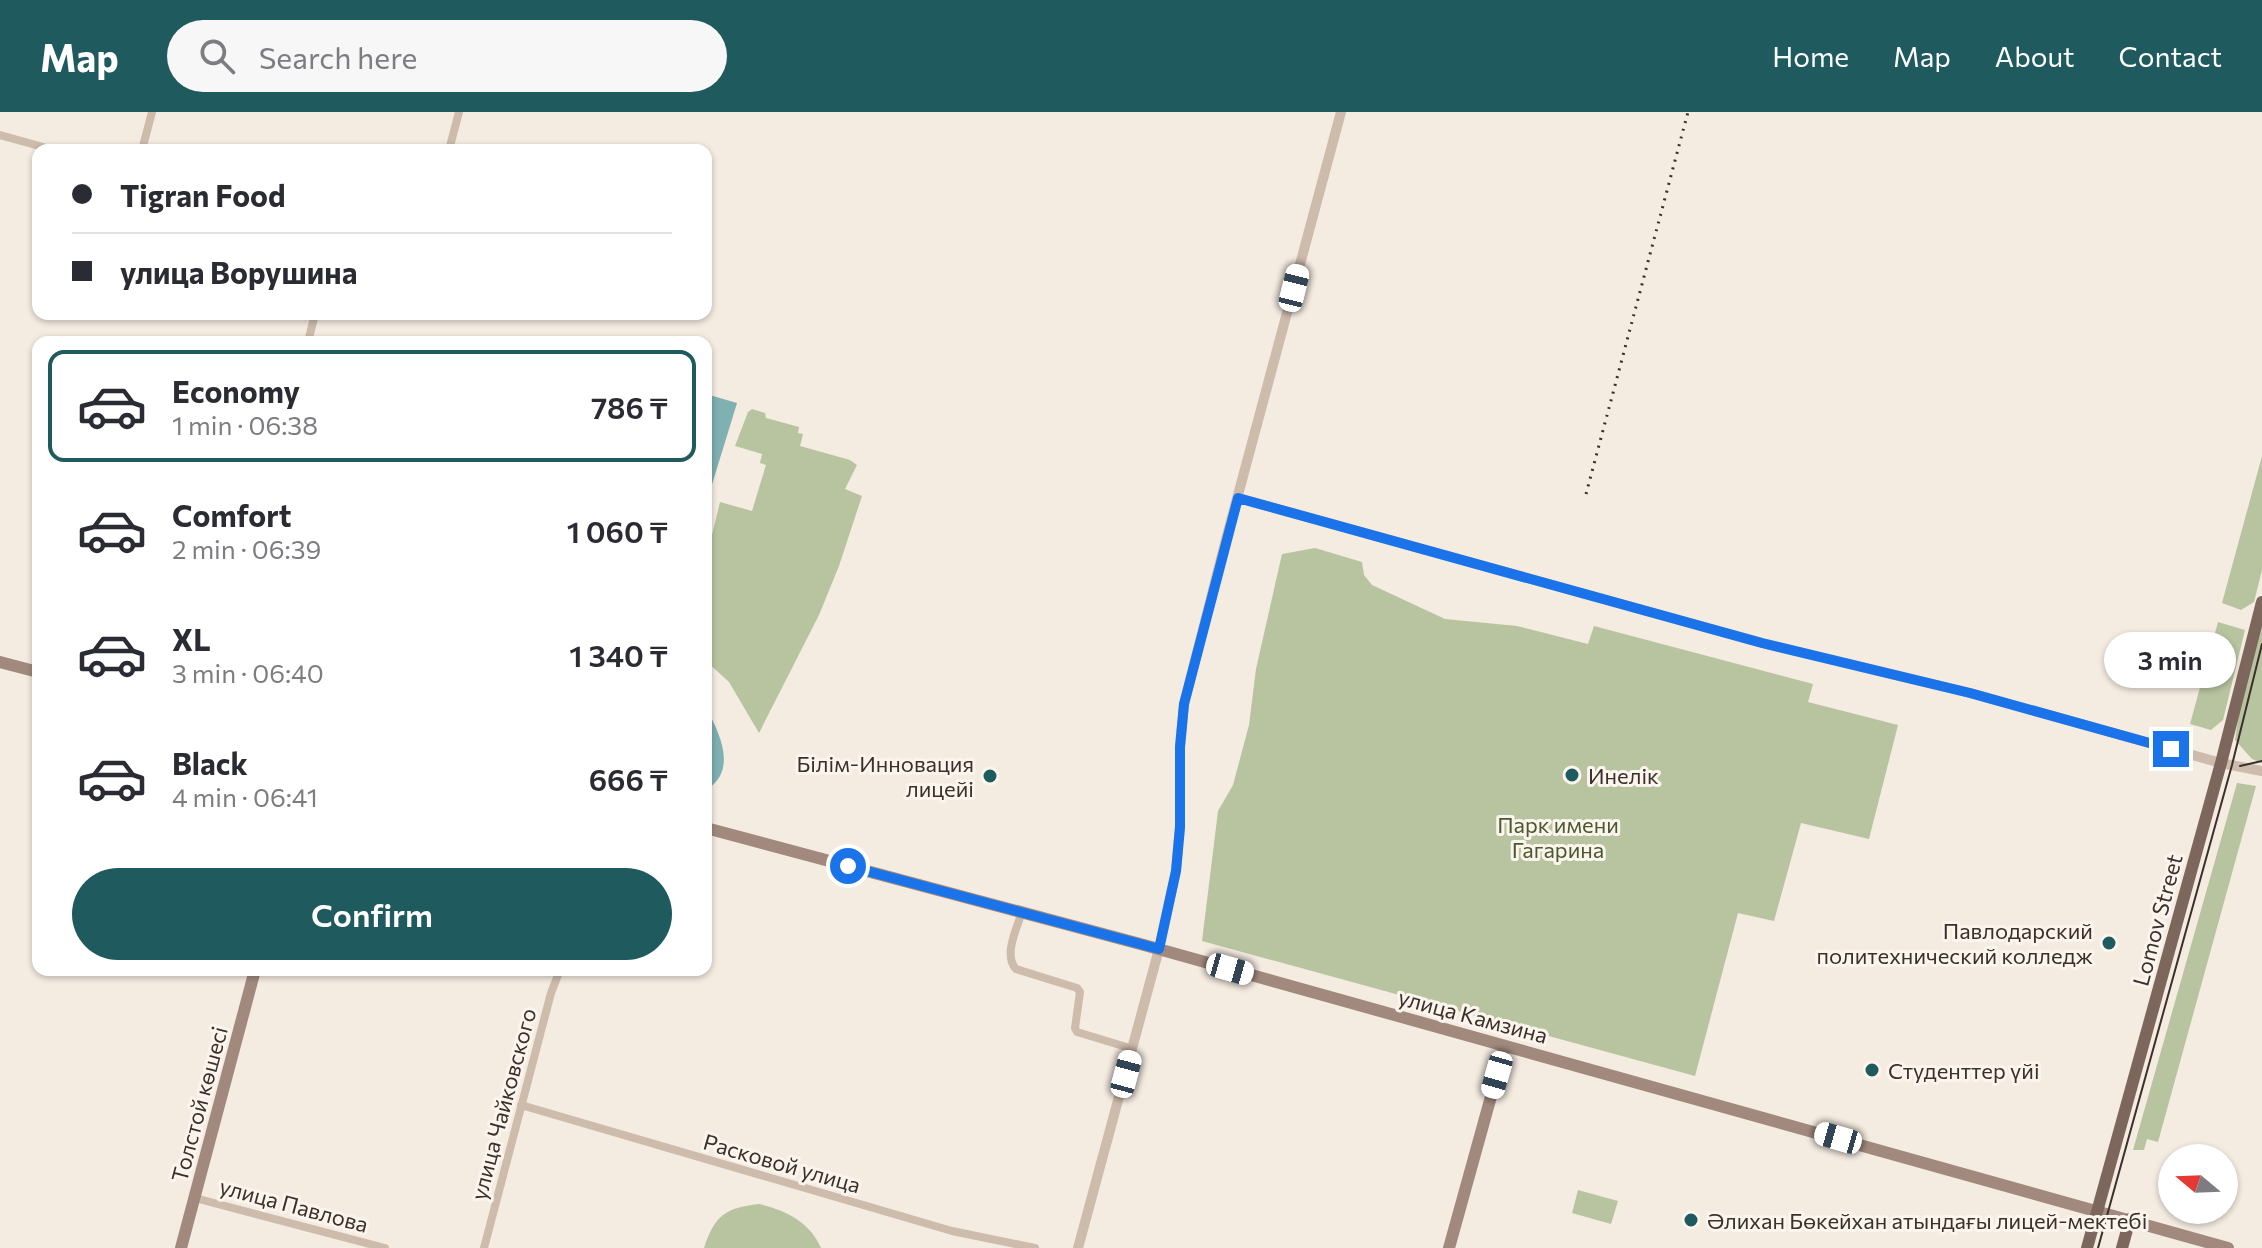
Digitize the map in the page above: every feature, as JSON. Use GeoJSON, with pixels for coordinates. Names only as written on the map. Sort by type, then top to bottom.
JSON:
{"type":"FeatureCollection","features":[{"type":"Feature","properties":{"kind":"main road","name":"Lomov Street"},"geometry":{"type":"LineString","coordinates":[[2087,1248],[2221,763],[2262,602]]}},
{"type":"Feature","properties":{"kind":"main road"},"geometry":{"type":"LineString","coordinates":[[0,662],[32,670]]}},
{"type":"Feature","properties":{"kind":"main road","name":"улица Камзина"},"geometry":{"type":"LineString","coordinates":[[712,830],[1159,949],[2228,1248]]}},
{"type":"Feature","properties":{"kind":"main road","name":"Толстой көшесі"},"geometry":{"type":"LineString","coordinates":[[181,1248],[253,976]]}},
{"type":"Feature","properties":{"kind":"main road"},"geometry":{"type":"LineString","coordinates":[[1449,1248],[1505,1046]]}},
{"type":"Feature","properties":{"kind":"main road"},"geometry":{"type":"LineString","coordinates":[[2122,1248],[2130,1219]]}},
{"type":"Feature","properties":{"kind":"street"},"geometry":{"type":"LineString","coordinates":[[144,144],[152,112]]}},
{"type":"Feature","properties":{"kind":"street"},"geometry":{"type":"LineString","coordinates":[[451,144],[459,112]]}},
{"type":"Feature","properties":{"kind":"street"},"geometry":{"type":"LineString","coordinates":[[1078,1248],[1159,949],[1176,871],[1184,704],[1341,112]]}},
{"type":"Feature","properties":{"kind":"street"},"geometry":{"type":"LineString","coordinates":[[0,135],[32,144]]}},
{"type":"Feature","properties":{"kind":"street"},"geometry":{"type":"LineString","coordinates":[[1238,498],[1762,643],[1970,693],[2221,763],[2262,771]]}},
{"type":"Feature","properties":{"kind":"street"},"geometry":{"type":"LineString","coordinates":[[1022,912],[1010,955],[1011,964],[1016,969],[1077,988],[1080,992],[1077,1032],[1133,1049]]}},
{"type":"Feature","properties":{"kind":"street","name":"улица Чайковского"},"geometry":{"type":"LineString","coordinates":[[484,1248],[558,976]]}},
{"type":"Feature","properties":{"kind":"street","name":"Расковой улица"},"geometry":{"type":"LineString","coordinates":[[521,1105],[957,1233],[1035,1248]]}},
{"type":"Feature","properties":{"kind":"street","name":"улица Павлова"},"geometry":{"type":"LineString","coordinates":[[195,1198],[385,1248]]}},
{"type":"Feature","properties":{"kind":"green space"},"geometry":{"type":"Polygon","coordinates":[[[752,409],[765,413],[766,418],[799,427],[798,433],[803,434],[800,446],[850,460],[857,465],[845,489],[862,496],[819,615],[759,733],[729,682],[712,666],[712,535],[720,502],[752,511],[766,465],[760,463],[762,454],[735,446],[752,409]]]}},
{"type":"Feature","properties":{"kind":"green space"},"geometry":{"type":"Polygon","coordinates":[[[2262,456],[2262,570],[2254,602],[2241,610],[2222,603],[2262,456]]]}},
{"type":"Feature","properties":{"kind":"green space","name":"Парк имени Гагарина"},"geometry":{"type":"Polygon","coordinates":[[[1315,548],[1362,562],[1364,575],[1372,585],[1445,619],[1517,626],[1588,644],[1594,626],[1813,684],[1808,702],[1898,725],[1869,839],[1801,823],[1774,921],[1738,913],[1695,1076],[1202,941],[1218,811],[1233,785],[1249,725],[1256,669],[1282,554],[1315,548]]]}},
{"type":"Feature","properties":{"kind":"green space"},"geometry":{"type":"Polygon","coordinates":[[[2262,620],[2262,763],[2252,759],[2235,740],[2241,700],[2262,620]]]}},
{"type":"Feature","properties":{"kind":"green space"},"geometry":{"type":"Polygon","coordinates":[[[2218,622],[2245,630],[2223,720],[2211,730],[2190,724],[2218,622]]]}},
{"type":"Feature","properties":{"kind":"green space"},"geometry":{"type":"Polygon","coordinates":[[[2237,783],[2256,786],[2158,1142],[2147,1139],[2144,1150],[2133,1150],[2237,783]]]}},
{"type":"Feature","properties":{"kind":"green space"},"geometry":{"type":"Polygon","coordinates":[[[1578,1190],[1618,1201],[1611,1224],[1572,1213],[1578,1190]]]}},
{"type":"Feature","properties":{"kind":"green space"},"geometry":{"type":"Polygon","coordinates":[[[759,1204],[796,1218],[810,1231],[821,1248],[704,1248],[712,1228],[723,1215],[759,1204]]]}},
{"type":"Feature","properties":{"kind":"water"},"geometry":{"type":"Polygon","coordinates":[[[712,396],[737,403],[712,484],[712,396]]]}},
{"type":"Feature","properties":{"kind":"water"},"geometry":{"type":"Polygon","coordinates":[[[712,721],[721,740],[724,762],[712,785],[712,721]]]}},
{"type":"Feature","properties":{"kind":"tram line"},"geometry":{"type":"LineString","coordinates":[[2098,1248],[2232,765],[2262,644]]}},
{"type":"Feature","properties":{"kind":"tram line"},"geometry":{"type":"LineString","coordinates":[[2240,766],[2262,761]]}},
{"type":"Feature","properties":{"kind":"railway"},"geometry":{"type":"LineString","coordinates":[[1586,494],[1688,112]]}},
{"type":"Feature","properties":{"kind":"place","name":"Инелік"},"geometry":{"type":"Point","coordinates":[1572,775]}},
{"type":"Feature","properties":{"kind":"place","name":"Білім-Инновация лицейі"},"geometry":{"type":"Point","coordinates":[990,776]}},
{"type":"Feature","properties":{"kind":"place","name":"Павлодарский политехнический колледж"},"geometry":{"type":"Point","coordinates":[2109,943]}},
{"type":"Feature","properties":{"kind":"place","name":"Студенттер үйі"},"geometry":{"type":"Point","coordinates":[1872,1070]}},
{"type":"Feature","properties":{"kind":"place","name":"Әлихан Бөкейхан атындағы лицей-мектебі"},"geometry":{"type":"Point","coordinates":[1691,1220]}},
{"type":"Feature","properties":{"kind":"route"},"geometry":{"type":"LineString","coordinates":[[848,866],[1159,949],[1176,871],[1184,704],[1238,498],[1762,643],[1970,693],[2171,749]]}}]}
